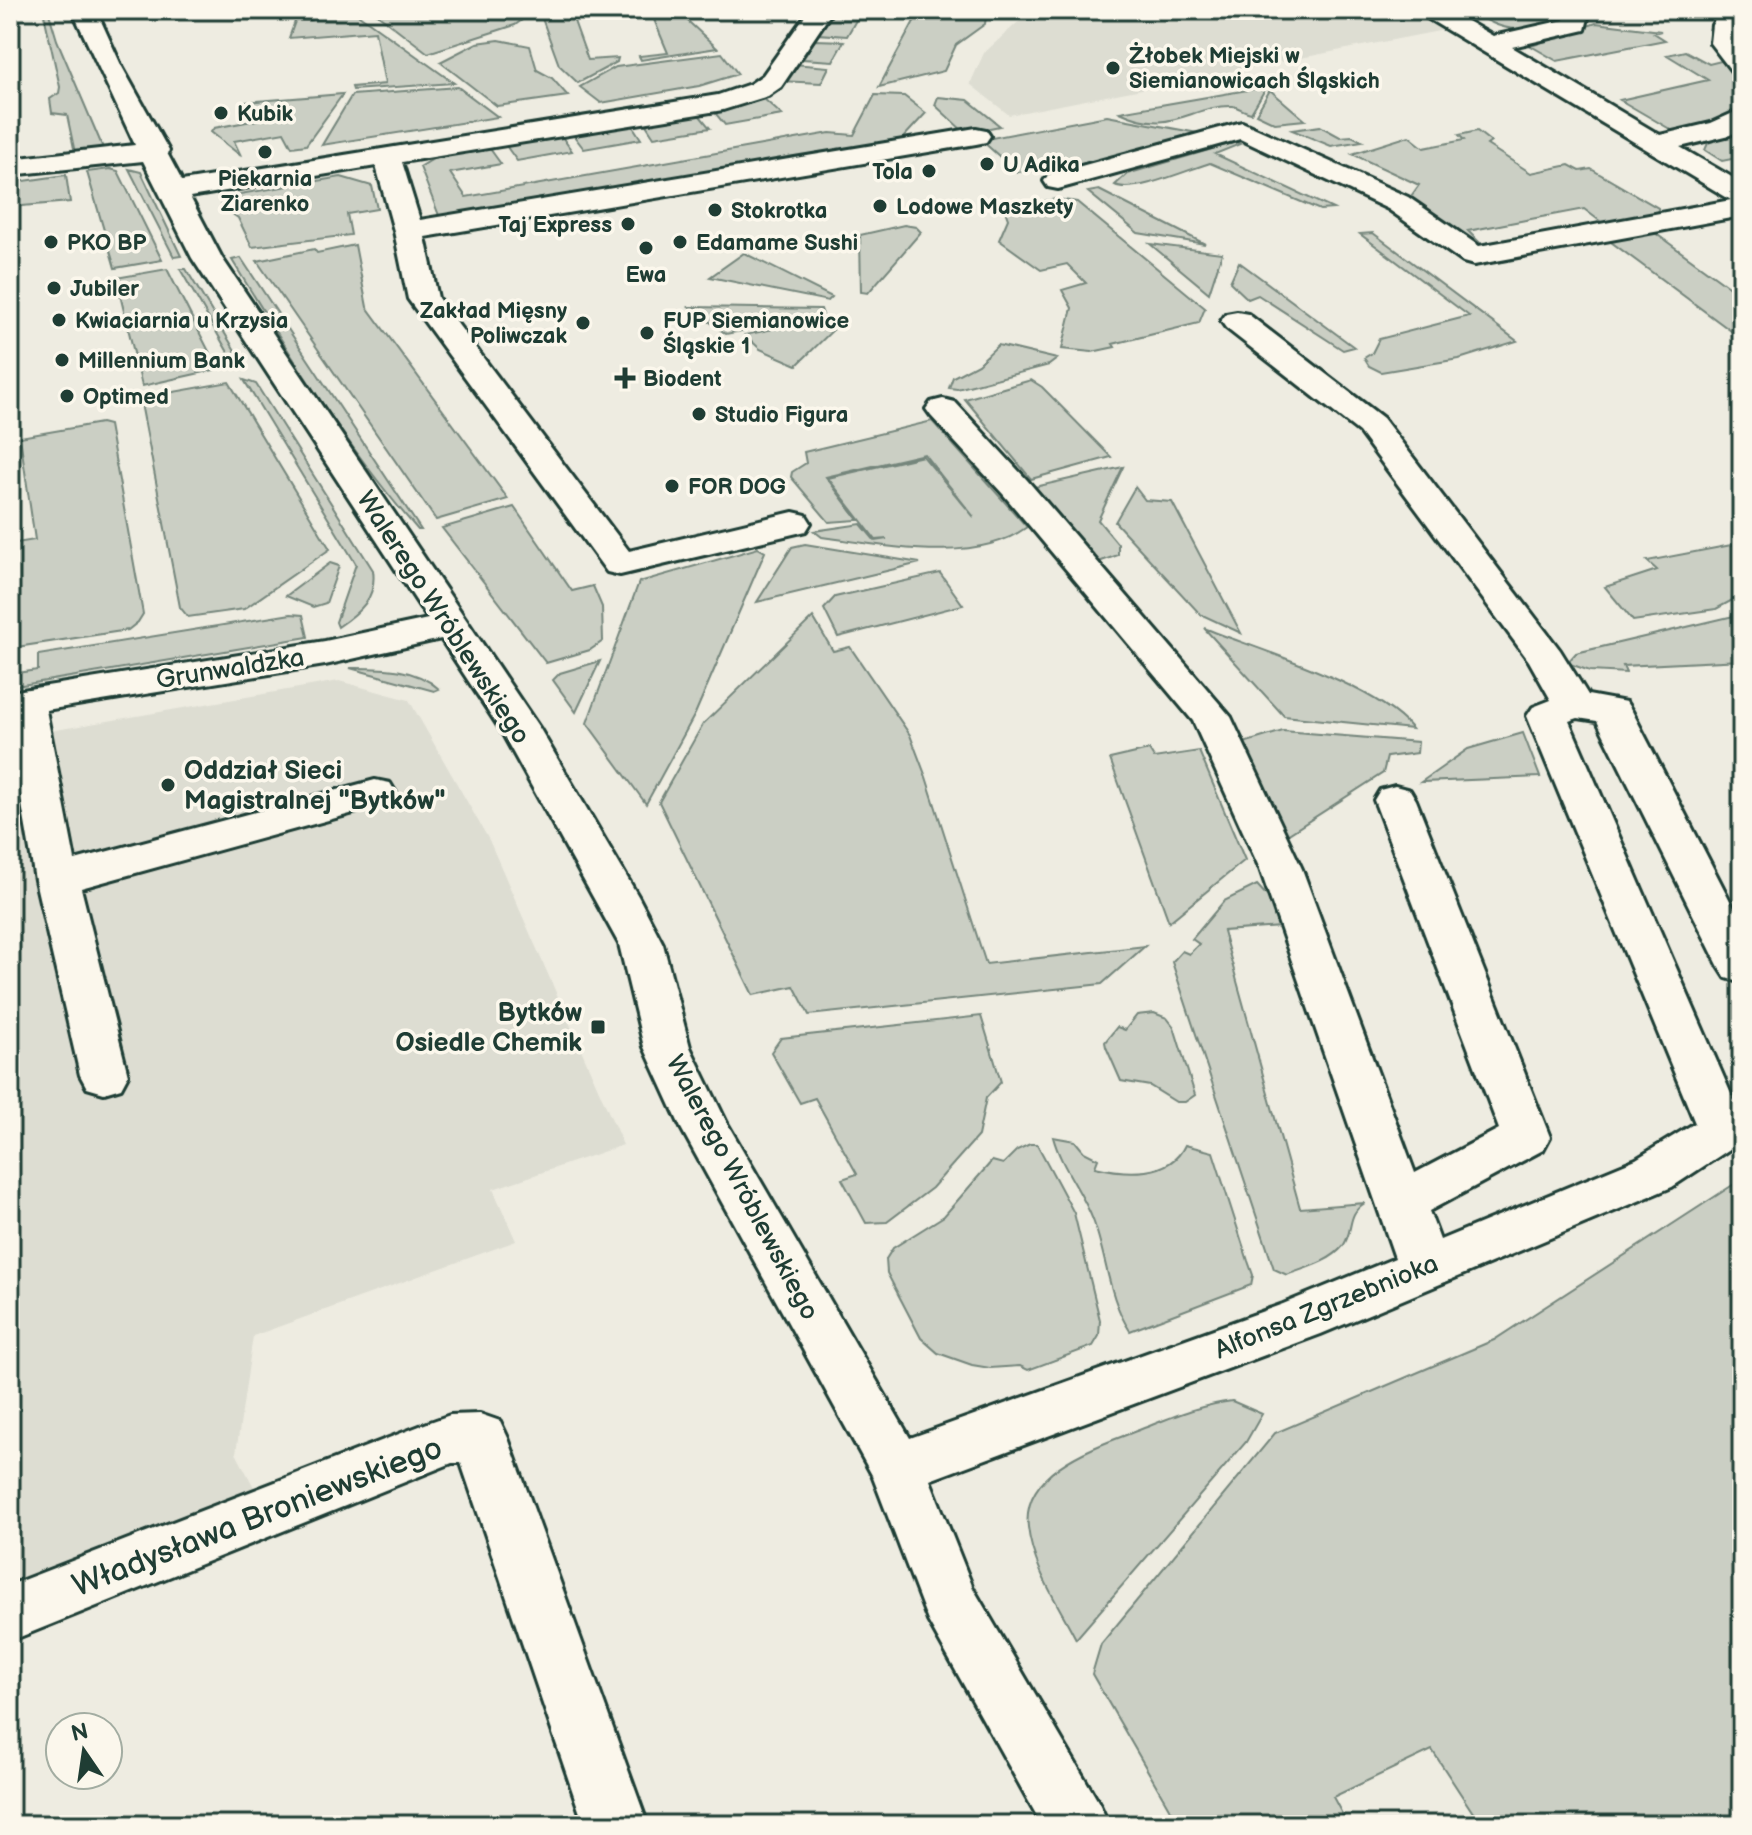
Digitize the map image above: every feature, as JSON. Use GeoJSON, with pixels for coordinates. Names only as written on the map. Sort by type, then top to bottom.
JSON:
{"type":"FeatureCollection","features":[{"type":"Feature","properties":{"kind":"street","name":"Walerego Wróblewskiego"},"geometry":{"type":"LineString","coordinates":[[84,10],[108,65],[155,151],[207,258],[520,729],[641,944],[667,1047],[705,1128],[897,1467],[949,1602],[1077,1825]]}},
{"type":"Feature","properties":{"kind":"street"},"geometry":{"type":"LineString","coordinates":[[173,191],[723,102],[759,90],[772,81],[821,10]]}},
{"type":"Feature","properties":{"kind":"street"},"geometry":{"type":"LineString","coordinates":[[1431,10],[1742,195]]}},
{"type":"Feature","properties":{"kind":"street"},"geometry":{"type":"LineString","coordinates":[[1489,45],[1576,25],[1578,10]]}},
{"type":"Feature","properties":{"kind":"street"},"geometry":{"type":"LineString","coordinates":[[1724,25],[1723,43],[1742,68]]}},
{"type":"Feature","properties":{"kind":"street"},"geometry":{"type":"LineString","coordinates":[[1656,144],[1720,129],[1742,117]]}},
{"type":"Feature","properties":{"kind":"street"},"geometry":{"type":"LineString","coordinates":[[1058,181],[1242,130],[1398,203],[1474,256],[1742,207]]}},
{"type":"Feature","properties":{"kind":"street"},"geometry":{"type":"LineString","coordinates":[[409,231],[976,136]]}},
{"type":"Feature","properties":{"kind":"street"},"geometry":{"type":"LineString","coordinates":[[10,167],[155,151]]}},
{"type":"Feature","properties":{"kind":"street"},"geometry":{"type":"LineString","coordinates":[[386,155],[409,231],[423,299],[620,564],[793,523]]}},
{"type":"Feature","properties":{"kind":"street"},"geometry":{"type":"LineString","coordinates":[[1237,321],[1371,425],[1546,658],[1574,705]]}},
{"type":"Feature","properties":{"kind":"street"},"geometry":{"type":"LineString","coordinates":[[943,409],[1015,487],[1211,717],[1281,869],[1424,1267]]}},
{"type":"Feature","properties":{"kind":"street","name":"Grunwaldzka"},"geometry":{"type":"LineString","coordinates":[[17,702],[325,653],[449,626]]}},
{"type":"Feature","properties":{"kind":"street"},"geometry":{"type":"LineString","coordinates":[[17,702],[104,1075]]}},
{"type":"Feature","properties":{"kind":"street"},"geometry":{"type":"LineString","coordinates":[[1732,1123],[1547,716],[1574,705],[1612,711],[1742,967]]}},
{"type":"Feature","properties":{"kind":"street"},"geometry":{"type":"LineString","coordinates":[[57,880],[375,793]]}},
{"type":"Feature","properties":{"kind":"street"},"geometry":{"type":"LineString","coordinates":[[1395,800],[1526,1137],[1401,1203]]}},
{"type":"Feature","properties":{"kind":"street","name":"Alfonsa Zgrzebnioka"},"geometry":{"type":"LineString","coordinates":[[897,1467],[1302,1319],[1654,1173],[1732,1123]]}},
{"type":"Feature","properties":{"kind":"street","name":"Władysława Broniewskiego"},"geometry":{"type":"LineString","coordinates":[[10,1613],[450,1439],[480,1438],[616,1825]]}},
{"type":"Feature","properties":{"kind":"shaded area"},"geometry":{"type":"Polygon","coordinates":[[[43,10],[48,10],[57,40],[103,148],[95,149],[96,155],[75,153],[67,115],[52,113],[50,99],[59,93],[60,87],[43,10]]]}},
{"type":"Feature","properties":{"kind":"shaded area"},"geometry":{"type":"Polygon","coordinates":[[[352,10],[454,83],[353,90],[352,87],[385,84],[375,31],[289,38],[297,16],[352,10]]]}},
{"type":"Feature","properties":{"kind":"shaded area"},"geometry":{"type":"Polygon","coordinates":[[[372,10],[518,10],[522,20],[428,53],[372,10]]]}},
{"type":"Feature","properties":{"kind":"shaded area"},"geometry":{"type":"Polygon","coordinates":[[[539,10],[570,10],[588,60],[618,58],[617,62],[578,83],[559,65],[539,10]]]}},
{"type":"Feature","properties":{"kind":"shaded area"},"geometry":{"type":"Polygon","coordinates":[[[650,10],[676,10],[717,48],[641,60],[639,56],[668,53],[650,10]]]}},
{"type":"Feature","properties":{"kind":"shaded area"},"geometry":{"type":"Polygon","coordinates":[[[920,10],[987,10],[985,24],[956,45],[944,71],[879,87],[920,10]]]}},
{"type":"Feature","properties":{"kind":"shaded area","name":"Żłobek Miejski w Siemianowicach Śląskich"},"geometry":{"type":"Polygon","coordinates":[[[1039,10],[1413,10],[1444,30],[1009,115],[970,84],[984,53],[1017,23],[1039,10]]]}},
{"type":"Feature","properties":{"kind":"shaded area"},"geometry":{"type":"Polygon","coordinates":[[[1468,10],[1562,10],[1561,19],[1513,29],[1494,24],[1468,10]]]}},
{"type":"Feature","properties":{"kind":"shaded area"},"geometry":{"type":"Polygon","coordinates":[[[831,13],[859,15],[847,36],[818,34],[831,13]]]}},
{"type":"Feature","properties":{"kind":"shaded area"},"geometry":{"type":"Polygon","coordinates":[[[1596,23],[1661,31],[1654,33],[1665,40],[1557,61],[1531,46],[1596,23]]]}},
{"type":"Feature","properties":{"kind":"shaded area"},"geometry":{"type":"Polygon","coordinates":[[[499,40],[530,46],[537,70],[552,78],[568,96],[497,106],[440,62],[477,43],[499,40]]]}},
{"type":"Feature","properties":{"kind":"shaded area"},"geometry":{"type":"Polygon","coordinates":[[[815,40],[844,41],[833,61],[803,59],[815,40]]]}},
{"type":"Feature","properties":{"kind":"shaded area"},"geometry":{"type":"Polygon","coordinates":[[[1685,51],[1709,64],[1729,59],[1742,74],[1742,112],[1714,127],[1675,132],[1620,100],[1708,80],[1667,55],[1685,51]]]}},
{"type":"Feature","properties":{"kind":"shaded area"},"geometry":{"type":"Polygon","coordinates":[[[722,53],[738,74],[699,86],[601,103],[580,87],[616,67],[722,53]]]}},
{"type":"Feature","properties":{"kind":"shaded area"},"geometry":{"type":"Polygon","coordinates":[[[793,64],[829,67],[821,83],[778,81],[789,75],[793,64]]]}},
{"type":"Feature","properties":{"kind":"shaded area"},"geometry":{"type":"Polygon","coordinates":[[[458,87],[498,117],[322,145],[352,95],[458,87]]]}},
{"type":"Feature","properties":{"kind":"shaded area"},"geometry":{"type":"Polygon","coordinates":[[[1259,88],[1264,91],[1251,113],[1233,106],[1218,107],[1167,121],[1153,121],[1120,112],[1259,88]]]}},
{"type":"Feature","properties":{"kind":"shaded area"},"geometry":{"type":"Polygon","coordinates":[[[1270,90],[1305,120],[1275,123],[1256,114],[1270,90]]]}},
{"type":"Feature","properties":{"kind":"shaded area"},"geometry":{"type":"Polygon","coordinates":[[[343,94],[306,145],[292,147],[284,132],[234,141],[241,156],[211,132],[214,128],[257,120],[245,102],[343,94]]]}},
{"type":"Feature","properties":{"kind":"shaded area"},"geometry":{"type":"Polygon","coordinates":[[[875,95],[904,96],[926,113],[902,139],[440,218],[420,167],[438,156],[488,146],[501,164],[450,173],[466,197],[830,133],[854,135],[875,95]]]}},
{"type":"Feature","properties":{"kind":"shaded area"},"geometry":{"type":"Polygon","coordinates":[[[938,97],[968,100],[1000,126],[965,133],[935,105],[938,97]]]}},
{"type":"Feature","properties":{"kind":"shaded area"},"geometry":{"type":"Polygon","coordinates":[[[763,98],[782,115],[725,125],[711,108],[763,98]]]}},
{"type":"Feature","properties":{"kind":"shaded area"},"geometry":{"type":"Polygon","coordinates":[[[696,111],[710,128],[654,137],[643,120],[696,111]]]}},
{"type":"Feature","properties":{"kind":"shaded area"},"geometry":{"type":"Polygon","coordinates":[[[1107,116],[1203,134],[1104,165],[1017,172],[981,140],[1107,116]]]}},
{"type":"Feature","properties":{"kind":"shaded area"},"geometry":{"type":"Polygon","coordinates":[[[630,122],[641,139],[584,149],[571,132],[630,122]]]}},
{"type":"Feature","properties":{"kind":"shaded area"},"geometry":{"type":"Polygon","coordinates":[[[1320,126],[1340,137],[1352,136],[1362,141],[1331,146],[1292,130],[1320,126]]]}},
{"type":"Feature","properties":{"kind":"shaded area"},"geometry":{"type":"Polygon","coordinates":[[[1477,131],[1491,142],[1487,145],[1531,173],[1569,165],[1580,171],[1591,169],[1658,208],[1659,214],[1605,225],[1584,209],[1468,231],[1479,242],[1474,243],[1409,199],[1419,185],[1352,154],[1409,136],[1424,148],[1464,140],[1459,135],[1477,131]]]}},
{"type":"Feature","properties":{"kind":"shaded area"},"geometry":{"type":"Polygon","coordinates":[[[560,134],[572,151],[517,161],[504,143],[560,134]]]}},
{"type":"Feature","properties":{"kind":"shaded area"},"geometry":{"type":"Polygon","coordinates":[[[1729,134],[1742,142],[1742,157],[1722,161],[1705,150],[1708,143],[1729,134]]]}},
{"type":"Feature","properties":{"kind":"shaded area"},"geometry":{"type":"Polygon","coordinates":[[[1236,142],[1240,144],[1215,154],[1333,209],[1320,210],[1210,163],[1148,184],[1115,185],[1127,174],[1236,142]]]}},
{"type":"Feature","properties":{"kind":"shaded area"},"geometry":{"type":"Polygon","coordinates":[[[129,169],[141,172],[181,256],[174,257],[129,169]]]}},
{"type":"Feature","properties":{"kind":"shaded area"},"geometry":{"type":"Polygon","coordinates":[[[118,171],[162,260],[115,268],[87,172],[118,171]]]}},
{"type":"Feature","properties":{"kind":"shaded area"},"geometry":{"type":"Polygon","coordinates":[[[66,175],[70,202],[10,207],[10,183],[66,175]]]}},
{"type":"Feature","properties":{"kind":"shaded area"},"geometry":{"type":"Polygon","coordinates":[[[341,177],[372,186],[377,209],[347,214],[351,235],[252,247],[238,218],[222,207],[221,201],[228,196],[341,177]]]}},
{"type":"Feature","properties":{"kind":"shaded area"},"geometry":{"type":"Polygon","coordinates":[[[1099,190],[1205,244],[1138,233],[1088,192],[1099,190]]]}},
{"type":"Feature","properties":{"kind":"shaded area"},"geometry":{"type":"Polygon","coordinates":[[[1056,199],[1077,202],[1205,308],[1199,323],[1092,352],[1062,349],[1072,308],[1062,290],[1086,283],[1067,264],[1041,270],[999,240],[1008,219],[1004,208],[1056,199]]]}},
{"type":"Feature","properties":{"kind":"shaded area"},"geometry":{"type":"Polygon","coordinates":[[[904,225],[916,227],[921,232],[868,293],[861,292],[860,235],[904,225]]]}},
{"type":"Feature","properties":{"kind":"shaded area"},"geometry":{"type":"Polygon","coordinates":[[[1373,233],[1517,341],[1459,359],[1381,372],[1369,366],[1364,358],[1372,353],[1379,339],[1469,316],[1360,234],[1373,233]]]}},
{"type":"Feature","properties":{"kind":"shaded area"},"geometry":{"type":"Polygon","coordinates":[[[1655,233],[1742,296],[1742,339],[1611,242],[1620,236],[1655,233]]]}},
{"type":"Feature","properties":{"kind":"shaded area"},"geometry":{"type":"Polygon","coordinates":[[[1150,244],[1222,253],[1209,293],[1150,244]]]}},
{"type":"Feature","properties":{"kind":"shaded area"},"geometry":{"type":"Polygon","coordinates":[[[355,245],[367,307],[508,499],[436,520],[257,261],[314,249],[317,253],[355,245]]]}},
{"type":"Feature","properties":{"kind":"shaded area"},"geometry":{"type":"Polygon","coordinates":[[[744,253],[832,297],[828,301],[710,277],[744,253]]]}},
{"type":"Feature","properties":{"kind":"shaded area"},"geometry":{"type":"Polygon","coordinates":[[[241,258],[421,530],[367,467],[319,399],[232,260],[241,258]]]}},
{"type":"Feature","properties":{"kind":"shaded area"},"geometry":{"type":"Polygon","coordinates":[[[1239,262],[1354,347],[1343,350],[1258,295],[1248,299],[1230,282],[1239,262]]]}},
{"type":"Feature","properties":{"kind":"shaded area"},"geometry":{"type":"Polygon","coordinates":[[[167,269],[218,369],[142,386],[116,278],[167,269]]]}},
{"type":"Feature","properties":{"kind":"shaded area"},"geometry":{"type":"Polygon","coordinates":[[[180,269],[186,269],[239,357],[233,361],[180,269]]]}},
{"type":"Feature","properties":{"kind":"shaded area"},"geometry":{"type":"Polygon","coordinates":[[[690,307],[821,309],[823,315],[726,334],[690,307]]]}},
{"type":"Feature","properties":{"kind":"shaded area"},"geometry":{"type":"Polygon","coordinates":[[[825,318],[837,326],[797,365],[760,349],[745,335],[825,318]]]}},
{"type":"Feature","properties":{"kind":"shaded area"},"geometry":{"type":"Polygon","coordinates":[[[998,345],[1057,359],[1049,365],[957,389],[949,388],[953,377],[978,364],[998,345]]]}},
{"type":"Feature","properties":{"kind":"shaded area"},"geometry":{"type":"Polygon","coordinates":[[[244,380],[256,384],[373,570],[372,589],[365,603],[338,627],[336,622],[356,564],[244,380]]]}},
{"type":"Feature","properties":{"kind":"shaded area"},"geometry":{"type":"Polygon","coordinates":[[[1031,380],[1042,387],[1111,457],[1031,479],[965,399],[1031,380]]]}},
{"type":"Feature","properties":{"kind":"shaded area"},"geometry":{"type":"Polygon","coordinates":[[[229,382],[330,549],[244,609],[188,617],[180,607],[140,398],[229,382]]]}},
{"type":"Feature","properties":{"kind":"shaded area"},"geometry":{"type":"Polygon","coordinates":[[[932,421],[1027,527],[1006,539],[981,546],[928,550],[822,537],[814,531],[861,524],[875,541],[887,539],[876,540],[828,478],[923,456],[974,517],[924,454],[826,477],[858,520],[829,522],[791,477],[792,472],[806,463],[804,452],[932,421]]]}},
{"type":"Feature","properties":{"kind":"shaded area"},"geometry":{"type":"Polygon","coordinates":[[[101,423],[109,425],[143,614],[128,630],[10,648],[10,544],[35,540],[20,437],[101,423]]]}},
{"type":"Feature","properties":{"kind":"shaded area"},"geometry":{"type":"Polygon","coordinates":[[[1123,467],[1098,520],[1118,544],[1118,555],[1096,563],[1030,488],[1123,467]]]}},
{"type":"Feature","properties":{"kind":"shaded area"},"geometry":{"type":"Polygon","coordinates":[[[1135,487],[1145,500],[1172,502],[1241,633],[1200,614],[1115,522],[1135,487]]]}},
{"type":"Feature","properties":{"kind":"shaded area"},"geometry":{"type":"Polygon","coordinates":[[[514,507],[572,591],[593,586],[602,607],[603,641],[590,650],[546,663],[442,528],[514,507]]]}},
{"type":"Feature","properties":{"kind":"shaded area"},"geometry":{"type":"Polygon","coordinates":[[[1742,543],[1742,595],[1716,609],[1633,621],[1605,587],[1657,570],[1647,561],[1742,543]]]}},
{"type":"Feature","properties":{"kind":"shaded area"},"geometry":{"type":"Polygon","coordinates":[[[805,544],[920,563],[757,602],[792,547],[805,544]]]}},
{"type":"Feature","properties":{"kind":"shaded area"},"geometry":{"type":"Polygon","coordinates":[[[758,548],[765,552],[695,714],[646,804],[587,723],[639,582],[758,548]]]}},
{"type":"Feature","properties":{"kind":"shaded area"},"geometry":{"type":"Polygon","coordinates":[[[330,563],[339,566],[326,603],[313,607],[286,596],[330,563]]]}},
{"type":"Feature","properties":{"kind":"shaded area"},"geometry":{"type":"Polygon","coordinates":[[[940,573],[963,605],[838,637],[824,609],[835,597],[940,573]]]}},
{"type":"Feature","properties":{"kind":"shaded area"},"geometry":{"type":"Polygon","coordinates":[[[291,614],[303,615],[308,637],[10,687],[10,674],[38,670],[38,655],[291,614]]]}},
{"type":"Feature","properties":{"kind":"shaded area"},"geometry":{"type":"Polygon","coordinates":[[[1742,614],[1742,660],[1623,666],[1626,673],[1590,671],[1567,663],[1576,653],[1742,614]]]}},
{"type":"Feature","properties":{"kind":"shaded area"},"geometry":{"type":"Polygon","coordinates":[[[813,617],[833,651],[850,647],[910,735],[986,964],[1145,946],[1102,984],[809,1015],[794,986],[753,995],[659,802],[703,724],[813,617]]]}},
{"type":"Feature","properties":{"kind":"shaded area"},"geometry":{"type":"Polygon","coordinates":[[[1204,628],[1344,683],[1372,697],[1412,729],[1284,716],[1204,628]]]}},
{"type":"Feature","properties":{"kind":"shaded area"},"geometry":{"type":"Polygon","coordinates":[[[600,661],[576,712],[553,680],[560,673],[600,661]]]}},
{"type":"Feature","properties":{"kind":"shaded area"},"geometry":{"type":"Polygon","coordinates":[[[350,668],[408,673],[439,689],[434,691],[350,668]]]}},
{"type":"Feature","properties":{"kind":"shaded area"},"geometry":{"type":"Polygon","coordinates":[[[339,681],[409,700],[489,840],[623,1145],[493,1189],[516,1241],[253,1336],[236,1453],[257,1493],[10,1588],[10,738],[339,681]]]}},
{"type":"Feature","properties":{"kind":"shaded area"},"geometry":{"type":"Polygon","coordinates":[[[1283,731],[1418,742],[1417,753],[1387,757],[1383,773],[1287,835],[1237,745],[1283,731]]]}},
{"type":"Feature","properties":{"kind":"shaded area"},"geometry":{"type":"Polygon","coordinates":[[[1523,733],[1540,777],[1421,782],[1468,749],[1523,733]]]}},
{"type":"Feature","properties":{"kind":"shaded area"},"geometry":{"type":"Polygon","coordinates":[[[1149,750],[1154,758],[1199,751],[1245,860],[1169,922],[1110,759],[1149,750]]]}},
{"type":"Feature","properties":{"kind":"shaded area"},"geometry":{"type":"Polygon","coordinates":[[[1257,885],[1268,897],[1281,927],[1223,931],[1300,1208],[1365,1203],[1355,1212],[1346,1240],[1338,1252],[1287,1275],[1274,1269],[1172,962],[1182,951],[1189,954],[1199,944],[1192,939],[1224,901],[1257,885]]]}},
{"type":"Feature","properties":{"kind":"shaded area"},"geometry":{"type":"Polygon","coordinates":[[[1154,1013],[1167,1018],[1174,1027],[1195,1095],[1185,1102],[1176,1102],[1150,1086],[1121,1081],[1106,1047],[1105,1042],[1117,1027],[1125,1030],[1137,1015],[1154,1013]]]}},
{"type":"Feature","properties":{"kind":"shaded area"},"geometry":{"type":"Polygon","coordinates":[[[981,1016],[1001,1082],[986,1098],[978,1136],[932,1188],[887,1222],[866,1223],[842,1179],[857,1174],[815,1098],[800,1103],[771,1052],[781,1038],[981,1016]]]}},
{"type":"Feature","properties":{"kind":"shaded area"},"geometry":{"type":"Polygon","coordinates":[[[1053,1137],[1075,1141],[1084,1152],[1098,1159],[1095,1167],[1120,1171],[1158,1168],[1178,1156],[1185,1145],[1213,1152],[1253,1275],[1251,1285],[1130,1331],[1112,1291],[1093,1220],[1053,1137]]]}},
{"type":"Feature","properties":{"kind":"shaded area"},"geometry":{"type":"Polygon","coordinates":[[[1037,1144],[1074,1213],[1100,1320],[1099,1336],[1093,1346],[1028,1370],[1020,1366],[990,1368],[972,1365],[938,1353],[921,1338],[887,1273],[886,1259],[893,1248],[944,1216],[992,1161],[1003,1164],[1017,1150],[1037,1144]]]}},
{"type":"Feature","properties":{"kind":"shaded area"},"geometry":{"type":"Polygon","coordinates":[[[1742,1179],[1742,1825],[1481,1825],[1432,1750],[1333,1797],[1348,1825],[1179,1825],[1092,1674],[1101,1644],[1275,1433],[1494,1340],[1742,1179]]]}},
{"type":"Feature","properties":{"kind":"shaded area"},"geometry":{"type":"Polygon","coordinates":[[[1232,1401],[1262,1414],[1246,1442],[1076,1639],[1047,1584],[1030,1542],[1029,1507],[1037,1490],[1049,1475],[1084,1452],[1185,1412],[1232,1401]]]}},
{"type":"Feature","properties":{"kind":"place","name":"Żłobek Miejski w Siemianowicach Śląskich"},"geometry":{"type":"Point","coordinates":[1113,68]}},
{"type":"Feature","properties":{"kind":"place","name":"Kubik"},"geometry":{"type":"Point","coordinates":[221,113]}},
{"type":"Feature","properties":{"kind":"place","name":"Piekarnia Ziarenko"},"geometry":{"type":"Point","coordinates":[265,152]}},
{"type":"Feature","properties":{"kind":"place","name":"U Adika"},"geometry":{"type":"Point","coordinates":[987,164]}},
{"type":"Feature","properties":{"kind":"place","name":"Tola"},"geometry":{"type":"Point","coordinates":[929,171]}},
{"type":"Feature","properties":{"kind":"place","name":"Lodowe Maszkety"},"geometry":{"type":"Point","coordinates":[880,206]}},
{"type":"Feature","properties":{"kind":"place","name":"Stokrotka"},"geometry":{"type":"Point","coordinates":[715,210]}},
{"type":"Feature","properties":{"kind":"place","name":"Taj Express"},"geometry":{"type":"Point","coordinates":[628,224]}},
{"type":"Feature","properties":{"kind":"place","name":"PKO BP"},"geometry":{"type":"Point","coordinates":[51,242]}},
{"type":"Feature","properties":{"kind":"place","name":"Edamame Sushi"},"geometry":{"type":"Point","coordinates":[680,242]}},
{"type":"Feature","properties":{"kind":"place","name":"Ewa"},"geometry":{"type":"Point","coordinates":[646,248]}},
{"type":"Feature","properties":{"kind":"place","name":"Jubiler"},"geometry":{"type":"Point","coordinates":[54,288]}},
{"type":"Feature","properties":{"kind":"place","name":"Kwiaciarnia u Krzysia"},"geometry":{"type":"Point","coordinates":[59,320]}},
{"type":"Feature","properties":{"kind":"place","name":"Zakład Mięsny Poliwczak"},"geometry":{"type":"Point","coordinates":[583,323]}},
{"type":"Feature","properties":{"kind":"place","name":"FUP Siemianowice Śląskie 1"},"geometry":{"type":"Point","coordinates":[647,333]}},
{"type":"Feature","properties":{"kind":"place","name":"Millennium Bank"},"geometry":{"type":"Point","coordinates":[62,360]}},
{"type":"Feature","properties":{"kind":"place","name":"Biodent"},"geometry":{"type":"Point","coordinates":[625,378]}},
{"type":"Feature","properties":{"kind":"place","name":"Optimed"},"geometry":{"type":"Point","coordinates":[67,396]}},
{"type":"Feature","properties":{"kind":"place","name":"Studio Figura"},"geometry":{"type":"Point","coordinates":[699,414]}},
{"type":"Feature","properties":{"kind":"place","name":"FOR DOG"},"geometry":{"type":"Point","coordinates":[672,486]}},
{"type":"Feature","properties":{"kind":"place","name":"Oddział Sieci Magistralnej \"Bytków\""},"geometry":{"type":"Point","coordinates":[168,785]}},
{"type":"Feature","properties":{"kind":"place","name":"Bytków Osiedle Chemik"},"geometry":{"type":"Point","coordinates":[598,1027]}}]}
